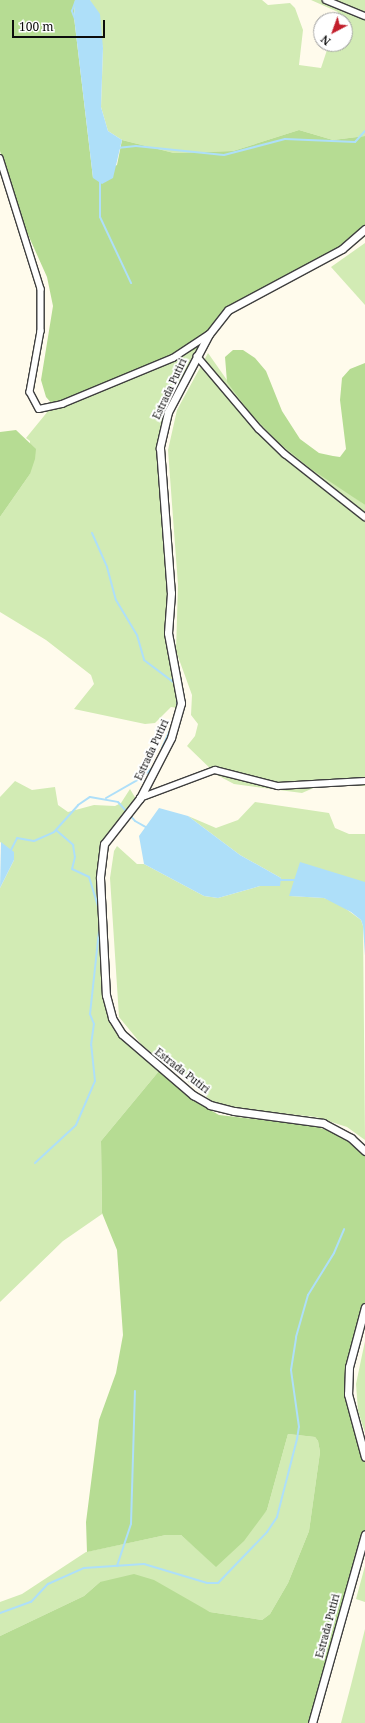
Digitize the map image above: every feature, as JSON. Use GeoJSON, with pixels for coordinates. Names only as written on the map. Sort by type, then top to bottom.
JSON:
{"type":"FeatureCollection","features":[{"type":"Feature","properties":{"kind":"street"},"geometry":{"type":"LineString","coordinates":[[326,0],[365,16]]}},
{"type":"Feature","properties":{"kind":"street"},"geometry":{"type":"LineString","coordinates":[[0,158],[41,289],[41,331],[30,392],[39,409],[62,404],[173,358],[209,334]]}},
{"type":"Feature","properties":{"kind":"street","name":"Estrada Putiri"},"geometry":{"type":"LineString","coordinates":[[365,229],[342,249],[243,299],[228,310],[209,334],[168,412],[160,448],[171,593],[168,633],[181,703],[170,738],[140,798],[104,844],[100,861],[106,995],[116,1027],[193,1095],[210,1105],[227,1110],[323,1123],[351,1138],[365,1151]]}},
{"type":"Feature","properties":{"kind":"street"},"geometry":{"type":"LineString","coordinates":[[197,356],[259,429],[285,454],[365,518]]}},
{"type":"Feature","properties":{"kind":"street"},"geometry":{"type":"LineString","coordinates":[[140,798],[215,770],[278,786],[365,781]]}},
{"type":"Feature","properties":{"kind":"street"},"geometry":{"type":"LineString","coordinates":[[365,1307],[350,1367],[348,1394],[365,1457]]}},
{"type":"Feature","properties":{"kind":"street","name":"Estrada Putiri"},"geometry":{"type":"LineString","coordinates":[[312,1723],[365,1534]]}},
{"type":"Feature","properties":{"kind":"green space"},"geometry":{"type":"Polygon","coordinates":[[[0,0],[75,0],[74,17],[93,178],[117,165],[122,140],[174,153],[233,151],[299,130],[333,140],[365,136],[365,231],[320,262],[237,301],[197,349],[71,404],[54,406],[46,397],[41,380],[53,306],[47,277],[17,210],[0,151],[0,0]]]}},
{"type":"Feature","properties":{"kind":"green space"},"geometry":{"type":"Polygon","coordinates":[[[90,0],[262,0],[268,5],[290,3],[295,8],[303,30],[299,65],[321,68],[326,52],[353,52],[353,12],[338,12],[311,0],[365,0],[365,136],[333,140],[299,130],[233,151],[174,153],[122,140],[108,131],[101,107],[103,48],[90,0]]]}},
{"type":"Feature","properties":{"kind":"green space"},"geometry":{"type":"Polygon","coordinates":[[[365,243],[365,305],[331,267],[365,243]]]}},
{"type":"Feature","properties":{"kind":"green space"},"geometry":{"type":"Polygon","coordinates":[[[197,349],[160,434],[169,585],[167,652],[180,688],[178,708],[171,707],[155,723],[145,724],[74,709],[94,684],[91,675],[46,640],[0,612],[0,517],[30,474],[30,441],[26,438],[53,405],[71,404],[197,349]]]}},
{"type":"Feature","properties":{"kind":"green space"},"geometry":{"type":"Polygon","coordinates":[[[233,350],[243,350],[255,358],[266,371],[282,411],[300,439],[319,453],[340,457],[346,449],[340,400],[342,378],[350,369],[365,363],[365,505],[311,469],[278,442],[250,413],[227,382],[225,357],[233,350]]]}},
{"type":"Feature","properties":{"kind":"green space"},"geometry":{"type":"Polygon","coordinates":[[[208,353],[250,413],[278,442],[365,505],[365,786],[318,786],[302,793],[234,784],[217,775],[187,746],[195,736],[198,724],[191,715],[192,695],[176,651],[178,585],[168,450],[177,410],[208,353]]]}},
{"type":"Feature","properties":{"kind":"green space"},"geometry":{"type":"Polygon","coordinates":[[[16,430],[36,449],[35,459],[30,474],[0,517],[0,432],[16,430]]]}},
{"type":"Feature","properties":{"kind":"green space"},"geometry":{"type":"Polygon","coordinates":[[[15,781],[32,790],[55,787],[58,805],[68,812],[94,805],[115,806],[121,803],[130,789],[136,799],[112,827],[115,833],[101,858],[110,1020],[121,1038],[159,1071],[101,1141],[102,1214],[63,1241],[0,1302],[0,888],[14,860],[13,852],[0,842],[0,797],[15,781]]]}},
{"type":"Feature","properties":{"kind":"green space"},"geometry":{"type":"Polygon","coordinates":[[[255,802],[329,813],[335,828],[349,834],[365,834],[365,882],[290,896],[324,898],[338,903],[361,920],[363,926],[365,1140],[347,1127],[316,1117],[234,1108],[213,1102],[142,1045],[119,1017],[110,878],[114,851],[117,846],[137,864],[144,864],[204,896],[218,898],[260,886],[279,886],[281,878],[240,855],[188,816],[216,828],[238,820],[255,802]]]}},
{"type":"Feature","properties":{"kind":"green space"},"geometry":{"type":"Polygon","coordinates":[[[159,1071],[193,1100],[219,1115],[314,1126],[342,1135],[365,1153],[365,1309],[352,1352],[347,1399],[352,1425],[365,1459],[365,1532],[315,1723],[0,1723],[0,1636],[84,1596],[100,1582],[134,1574],[154,1580],[210,1612],[262,1620],[270,1614],[288,1583],[309,1531],[320,1452],[318,1441],[315,1437],[288,1434],[267,1510],[244,1541],[216,1567],[181,1535],[166,1535],[87,1552],[86,1522],[99,1420],[116,1373],[123,1335],[117,1250],[102,1213],[101,1141],[159,1071]]]}},
{"type":"Feature","properties":{"kind":"green space"},"geometry":{"type":"Polygon","coordinates":[[[365,1341],[365,1433],[358,1411],[356,1384],[365,1341]]]}},
{"type":"Feature","properties":{"kind":"green space"},"geometry":{"type":"Polygon","coordinates":[[[288,1434],[315,1437],[318,1441],[320,1452],[309,1531],[288,1583],[270,1614],[262,1620],[210,1612],[186,1601],[100,1582],[84,1596],[0,1636],[0,1602],[22,1594],[86,1552],[166,1535],[181,1535],[216,1566],[267,1510],[288,1434]]]}},
{"type":"Feature","properties":{"kind":"green space"},"geometry":{"type":"Polygon","coordinates":[[[365,1566],[365,1602],[356,1599],[365,1566]]]}},
{"type":"Feature","properties":{"kind":"green space"},"geometry":{"type":"Polygon","coordinates":[[[365,1629],[365,1723],[341,1723],[351,1685],[365,1629]]]}},
{"type":"Feature","properties":{"kind":"water"},"geometry":{"type":"Polygon","coordinates":[[[75,0],[90,0],[100,14],[103,48],[101,107],[108,131],[122,140],[113,178],[102,184],[93,178],[74,17],[75,0]]]}},
{"type":"Feature","properties":{"kind":"water"},"geometry":{"type":"Polygon","coordinates":[[[159,808],[188,816],[240,855],[281,878],[280,886],[260,886],[218,898],[204,896],[144,864],[139,836],[159,808]]]}},
{"type":"Feature","properties":{"kind":"water"},"geometry":{"type":"Polygon","coordinates":[[[1,842],[14,852],[14,860],[0,888],[1,842]]]}},
{"type":"Feature","properties":{"kind":"water"},"geometry":{"type":"Polygon","coordinates":[[[300,862],[365,882],[365,956],[363,926],[361,920],[351,912],[324,898],[289,896],[300,862]]]}},
{"type":"Feature","properties":{"kind":"waterway"},"geometry":{"type":"LineString","coordinates":[[75,19],[72,11],[76,0]]}},
{"type":"Feature","properties":{"kind":"waterway"},"geometry":{"type":"LineString","coordinates":[[117,148],[136,146],[224,155],[285,139],[355,142],[365,131]]}},
{"type":"Feature","properties":{"kind":"waterway"},"geometry":{"type":"LineString","coordinates":[[100,182],[100,217],[131,283]]}},
{"type":"Feature","properties":{"kind":"waterway"},"geometry":{"type":"LineString","coordinates":[[92,533],[107,567],[116,600],[137,635],[144,660],[174,683]]}},
{"type":"Feature","properties":{"kind":"waterway"},"geometry":{"type":"LineString","coordinates":[[177,697],[177,707]]}},
{"type":"Feature","properties":{"kind":"waterway"},"geometry":{"type":"LineString","coordinates":[[162,748],[170,730]]}},
{"type":"Feature","properties":{"kind":"waterway"},"geometry":{"type":"LineString","coordinates":[[106,798],[141,778],[152,768]]}},
{"type":"Feature","properties":{"kind":"waterway"},"geometry":{"type":"LineString","coordinates":[[11,850],[17,838],[34,841],[54,832],[78,805],[90,797],[118,802],[135,821],[146,827]]}},
{"type":"Feature","properties":{"kind":"waterway"},"geometry":{"type":"LineString","coordinates":[[56,830],[73,845],[75,857],[72,869],[89,877],[99,910]]}},
{"type":"Feature","properties":{"kind":"waterway"},"geometry":{"type":"LineString","coordinates":[[278,880],[296,880]]}},
{"type":"Feature","properties":{"kind":"waterway"},"geometry":{"type":"LineString","coordinates":[[35,1163],[76,1125],[95,1081],[91,1045],[94,1024],[90,1014],[99,931]]}},
{"type":"Feature","properties":{"kind":"waterway"},"geometry":{"type":"LineString","coordinates":[[0,1613],[31,1602],[48,1584],[84,1568],[144,1564],[207,1583],[218,1583],[267,1532],[277,1517],[299,1427],[291,1370],[296,1337],[308,1295],[334,1253],[344,1229]]}},
{"type":"Feature","properties":{"kind":"waterway"},"geometry":{"type":"LineString","coordinates":[[117,1566],[131,1524],[135,1391]]}}]}
